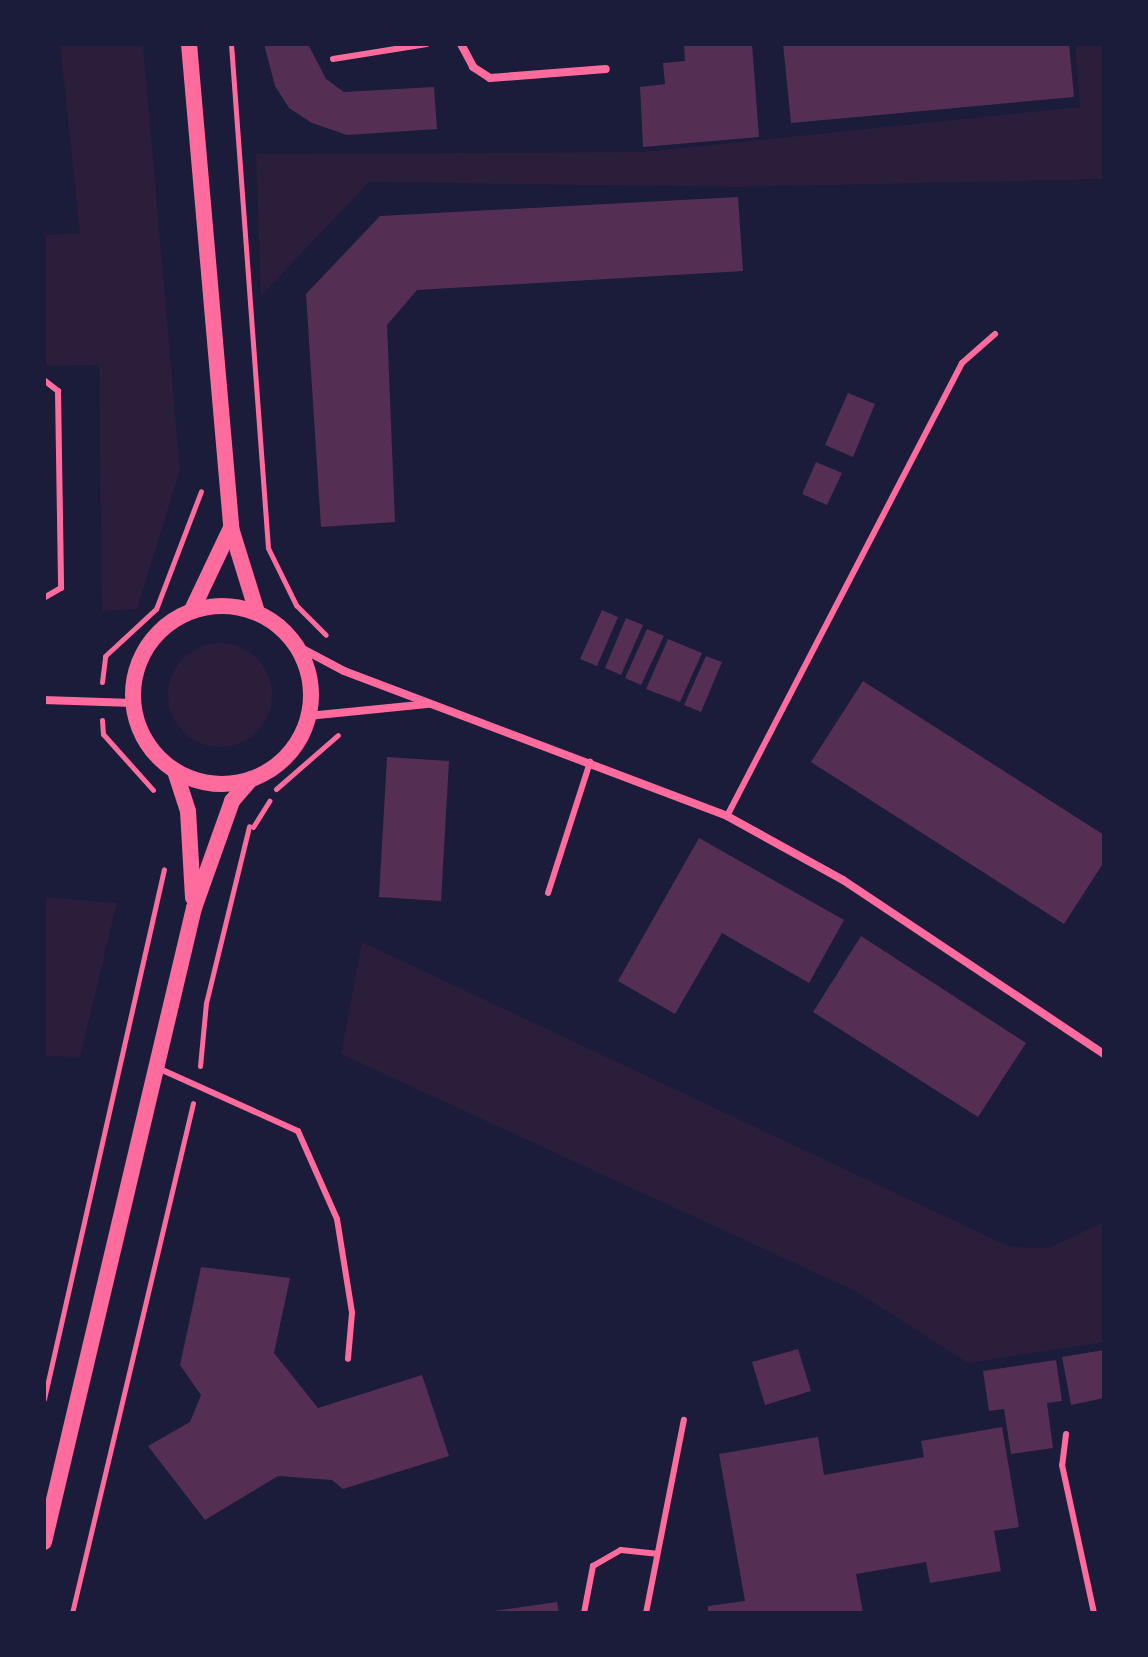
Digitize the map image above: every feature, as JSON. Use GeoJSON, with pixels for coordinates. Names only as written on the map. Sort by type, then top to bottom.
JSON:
{"type":"FeatureCollection","features":[{"type":"Feature","properties":{"kind":"main road"},"geometry":{"type":"LineString","coordinates":[[44,1542],[152,1066],[194,908],[232,801],[251,779],[291,751],[308,716],[311,692],[297,646],[257,612],[231,528],[189,44]]}},
{"type":"Feature","properties":{"kind":"main road"},"geometry":{"type":"LineString","coordinates":[[231,528],[192,610],[150,641],[132,703],[151,749],[175,771],[197,781],[251,779]]}},
{"type":"Feature","properties":{"kind":"main road"},"geometry":{"type":"LineString","coordinates":[[192,610],[257,612]]}},
{"type":"Feature","properties":{"kind":"main road"},"geometry":{"type":"LineString","coordinates":[[175,771],[188,811],[194,908]]}},
{"type":"Feature","properties":{"kind":"street"},"geometry":{"type":"LineString","coordinates":[[461,44],[473,67],[490,78],[606,69]]}},
{"type":"Feature","properties":{"kind":"street"},"geometry":{"type":"LineString","coordinates":[[297,646],[430,704],[727,816],[843,880],[1104,1054]]}},
{"type":"Feature","properties":{"kind":"street"},"geometry":{"type":"LineString","coordinates":[[44,700],[100,699],[132,703]]}},
{"type":"Feature","properties":{"kind":"street"},"geometry":{"type":"LineString","coordinates":[[308,716],[430,704]]}},
{"type":"Feature","properties":{"kind":"lane"},"geometry":{"type":"LineString","coordinates":[[333,59],[427,44]]}},
{"type":"Feature","properties":{"kind":"lane"},"geometry":{"type":"LineString","coordinates":[[727,816],[962,363],[995,334]]}},
{"type":"Feature","properties":{"kind":"lane"},"geometry":{"type":"LineString","coordinates":[[44,380],[58,391],[61,588],[44,598]]}},
{"type":"Feature","properties":{"kind":"lane"},"geometry":{"type":"LineString","coordinates":[[548,893],[590,762]]}},
{"type":"Feature","properties":{"kind":"lane"},"geometry":{"type":"LineString","coordinates":[[152,1066],[298,1131],[337,1219],[352,1313],[348,1359]]}},
{"type":"Feature","properties":{"kind":"lane"},"geometry":{"type":"LineString","coordinates":[[646,1613],[684,1420]]}},
{"type":"Feature","properties":{"kind":"lane"},"geometry":{"type":"LineString","coordinates":[[1066,1434],[1065,1480],[1094,1613]]}},
{"type":"Feature","properties":{"kind":"lane"},"geometry":{"type":"LineString","coordinates":[[584,1613],[593,1566],[621,1550],[657,1554]]}},
{"type":"Feature","properties":{"kind":"path"},"geometry":{"type":"LineString","coordinates":[[231,44],[268,548],[296,605],[333,642]]}},
{"type":"Feature","properties":{"kind":"path"},"geometry":{"type":"LineString","coordinates":[[100,699],[105,656],[156,609],[202,485]]}},
{"type":"Feature","properties":{"kind":"path"},"geometry":{"type":"LineString","coordinates":[[253,827],[279,784],[344,731]]}},
{"type":"Feature","properties":{"kind":"path"},"geometry":{"type":"LineString","coordinates":[[44,1399],[165,865]]}},
{"type":"Feature","properties":{"kind":"shaded area"},"geometry":{"type":"Polygon","coordinates":[[[60,44],[143,44],[180,470],[137,609],[102,611],[99,365],[44,366],[44,235],[80,233],[60,44]]]}},
{"type":"Feature","properties":{"kind":"shaded area"},"geometry":{"type":"Polygon","coordinates":[[[1075,44],[1104,44],[1104,179],[739,187],[369,182],[261,296],[256,154],[642,152],[1080,107],[1075,44]]]}},
{"type":"Feature","properties":{"kind":"shaded area"},"geometry":{"type":"Polygon","coordinates":[[[220,643],[240,647],[257,658],[268,675],[272,695],[268,715],[257,732],[240,743],[220,747],[200,743],[183,732],[172,715],[168,695],[172,675],[183,658],[200,647],[220,643]]]}},
{"type":"Feature","properties":{"kind":"shaded area"},"geometry":{"type":"Polygon","coordinates":[[[44,897],[117,903],[80,1057],[44,1056],[44,897]]]}},
{"type":"Feature","properties":{"kind":"shaded area"},"geometry":{"type":"Polygon","coordinates":[[[362,942],[1010,1247],[1049,1248],[1104,1222],[1104,1342],[968,1363],[855,1291],[341,1054],[362,942]]]}},
{"type":"Feature","properties":{"kind":"building"},"geometry":{"type":"Polygon","coordinates":[[[264,44],[308,44],[326,79],[344,92],[434,87],[437,129],[347,135],[312,123],[289,108],[275,86],[264,44]]]}},
{"type":"Feature","properties":{"kind":"building"},"geometry":{"type":"Polygon","coordinates":[[[684,44],[752,44],[759,137],[643,147],[640,87],[665,84],[663,63],[685,61],[684,44]]]}},
{"type":"Feature","properties":{"kind":"building"},"geometry":{"type":"Polygon","coordinates":[[[783,44],[1069,44],[1074,97],[791,123],[783,44]]]}},
{"type":"Feature","properties":{"kind":"building"},"geometry":{"type":"Polygon","coordinates":[[[738,197],[743,271],[417,290],[387,325],[395,522],[321,527],[306,294],[380,216],[738,197]]]}},
{"type":"Feature","properties":{"kind":"building"},"geometry":{"type":"Polygon","coordinates":[[[848,393],[875,404],[853,457],[825,445],[848,393]]]}},
{"type":"Feature","properties":{"kind":"building"},"geometry":{"type":"Polygon","coordinates":[[[816,462],[842,473],[827,505],[802,494],[816,462]]]}},
{"type":"Feature","properties":{"kind":"building"},"geometry":{"type":"Polygon","coordinates":[[[602,610],[618,617],[597,666],[580,659],[602,610]]]}},
{"type":"Feature","properties":{"kind":"building"},"geometry":{"type":"Polygon","coordinates":[[[626,618],[643,625],[621,675],[605,668],[626,618]]]}},
{"type":"Feature","properties":{"kind":"building"},"geometry":{"type":"Polygon","coordinates":[[[647,629],[664,636],[641,685],[625,678],[647,629]]]}},
{"type":"Feature","properties":{"kind":"building"},"geometry":{"type":"Polygon","coordinates":[[[668,639],[702,653],[680,702],[646,689],[668,639]]]}},
{"type":"Feature","properties":{"kind":"building"},"geometry":{"type":"Polygon","coordinates":[[[706,656],[722,662],[701,712],[684,705],[706,656]]]}},
{"type":"Feature","properties":{"kind":"building"},"geometry":{"type":"Polygon","coordinates":[[[863,681],[1104,835],[1104,862],[1064,924],[811,762],[863,681]]]}},
{"type":"Feature","properties":{"kind":"building"},"geometry":{"type":"Polygon","coordinates":[[[387,757],[449,761],[441,901],[379,897],[387,757]]]}},
{"type":"Feature","properties":{"kind":"building"},"geometry":{"type":"Polygon","coordinates":[[[699,838],[844,920],[809,983],[722,933],[675,1014],[618,981],[699,838]]]}},
{"type":"Feature","properties":{"kind":"building"},"geometry":{"type":"Polygon","coordinates":[[[861,936],[1026,1043],[978,1117],[813,1012],[861,936]]]}},
{"type":"Feature","properties":{"kind":"building"},"geometry":{"type":"Polygon","coordinates":[[[201,1267],[290,1278],[274,1353],[318,1408],[422,1375],[449,1456],[343,1489],[332,1480],[278,1476],[205,1520],[148,1446],[190,1422],[201,1395],[180,1365],[201,1267]]]}},
{"type":"Feature","properties":{"kind":"building"},"geometry":{"type":"Polygon","coordinates":[[[798,1349],[811,1391],[765,1405],[752,1362],[798,1349]]]}},
{"type":"Feature","properties":{"kind":"building"},"geometry":{"type":"Polygon","coordinates":[[[1104,1350],[1104,1398],[1071,1405],[1062,1357],[1104,1350]]]}},
{"type":"Feature","properties":{"kind":"building"},"geometry":{"type":"Polygon","coordinates":[[[1056,1360],[1062,1401],[1047,1403],[1053,1448],[1011,1454],[1004,1409],[989,1411],[983,1371],[1056,1360]]]}},
{"type":"Feature","properties":{"kind":"building"},"geometry":{"type":"Polygon","coordinates":[[[1002,1427],[1019,1527],[994,1531],[1001,1571],[930,1583],[926,1562],[856,1574],[863,1613],[708,1613],[708,1606],[745,1601],[719,1454],[818,1437],[824,1475],[924,1457],[921,1441],[1002,1427]]]}},
{"type":"Feature","properties":{"kind":"building"},"geometry":{"type":"Polygon","coordinates":[[[557,1602],[559,1613],[494,1613],[494,1611],[557,1602]]]}}]}
